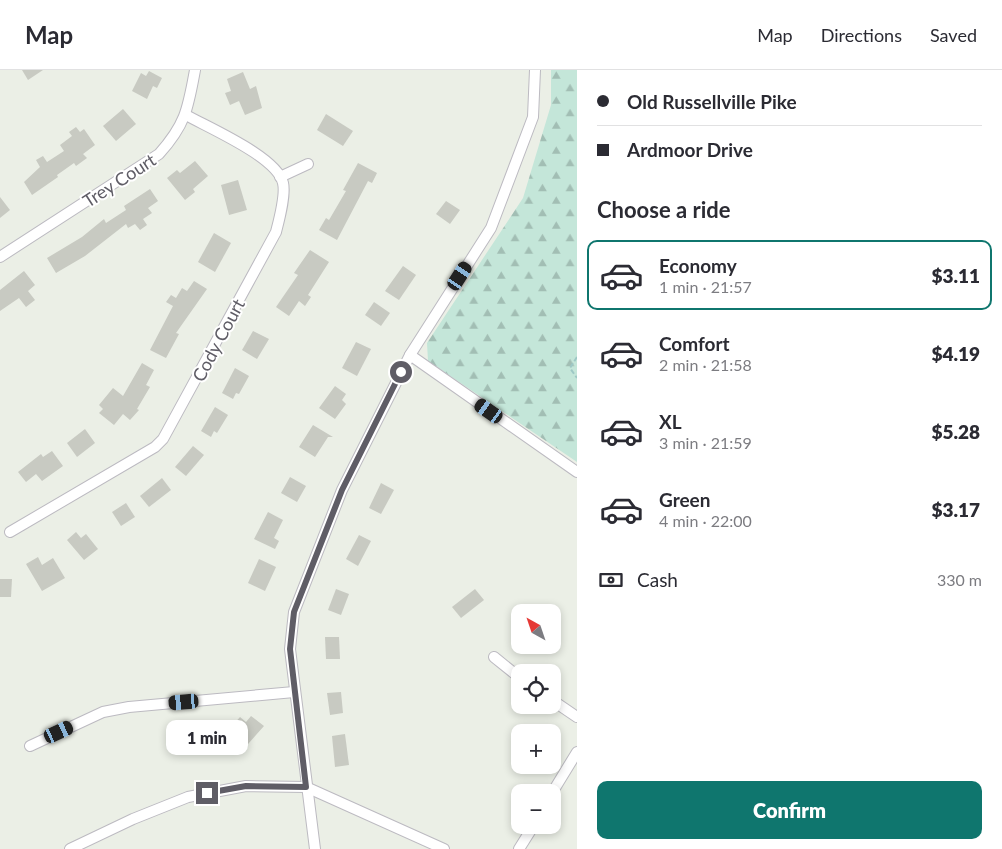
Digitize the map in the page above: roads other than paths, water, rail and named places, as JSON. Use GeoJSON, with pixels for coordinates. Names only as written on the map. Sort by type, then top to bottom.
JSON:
{"type":"FeatureCollection","features":[{"type":"Feature","properties":{"kind":"street","name":"Trey Court"},"geometry":{"type":"LineString","coordinates":[[0,257],[159,154],[170,142],[186,116],[195,70]]}},
{"type":"Feature","properties":{"kind":"street"},"geometry":{"type":"LineString","coordinates":[[315,849],[290,649],[294,612],[342,490],[410,355],[491,228],[533,117],[535,70]]}},
{"type":"Feature","properties":{"kind":"street"},"geometry":{"type":"LineString","coordinates":[[186,116],[260,156],[280,177],[308,164]]}},
{"type":"Feature","properties":{"kind":"street","name":"Cody Court"},"geometry":{"type":"LineString","coordinates":[[10,532],[155,447],[163,438],[276,232],[281,215],[283,183],[280,177]]}},
{"type":"Feature","properties":{"kind":"street"},"geometry":{"type":"LineString","coordinates":[[410,355],[577,472]]}},
{"type":"Feature","properties":{"kind":"street"},"geometry":{"type":"LineString","coordinates":[[494,656],[511,670]]}},
{"type":"Feature","properties":{"kind":"street"},"geometry":{"type":"LineString","coordinates":[[30,746],[103,712],[129,707],[294,692]]}},
{"type":"Feature","properties":{"kind":"street"},"geometry":{"type":"LineString","coordinates":[[561,706],[577,717]]}},
{"type":"Feature","properties":{"kind":"street"},"geometry":{"type":"LineString","coordinates":[[557,784],[577,752]]}},
{"type":"Feature","properties":{"kind":"street"},"geometry":{"type":"LineString","coordinates":[[70,849],[86,846],[188,797],[246,786],[306,787],[444,849]]}},
{"type":"Feature","properties":{"kind":"street"},"geometry":{"type":"LineString","coordinates":[[519,849],[528,834]]}}]}
